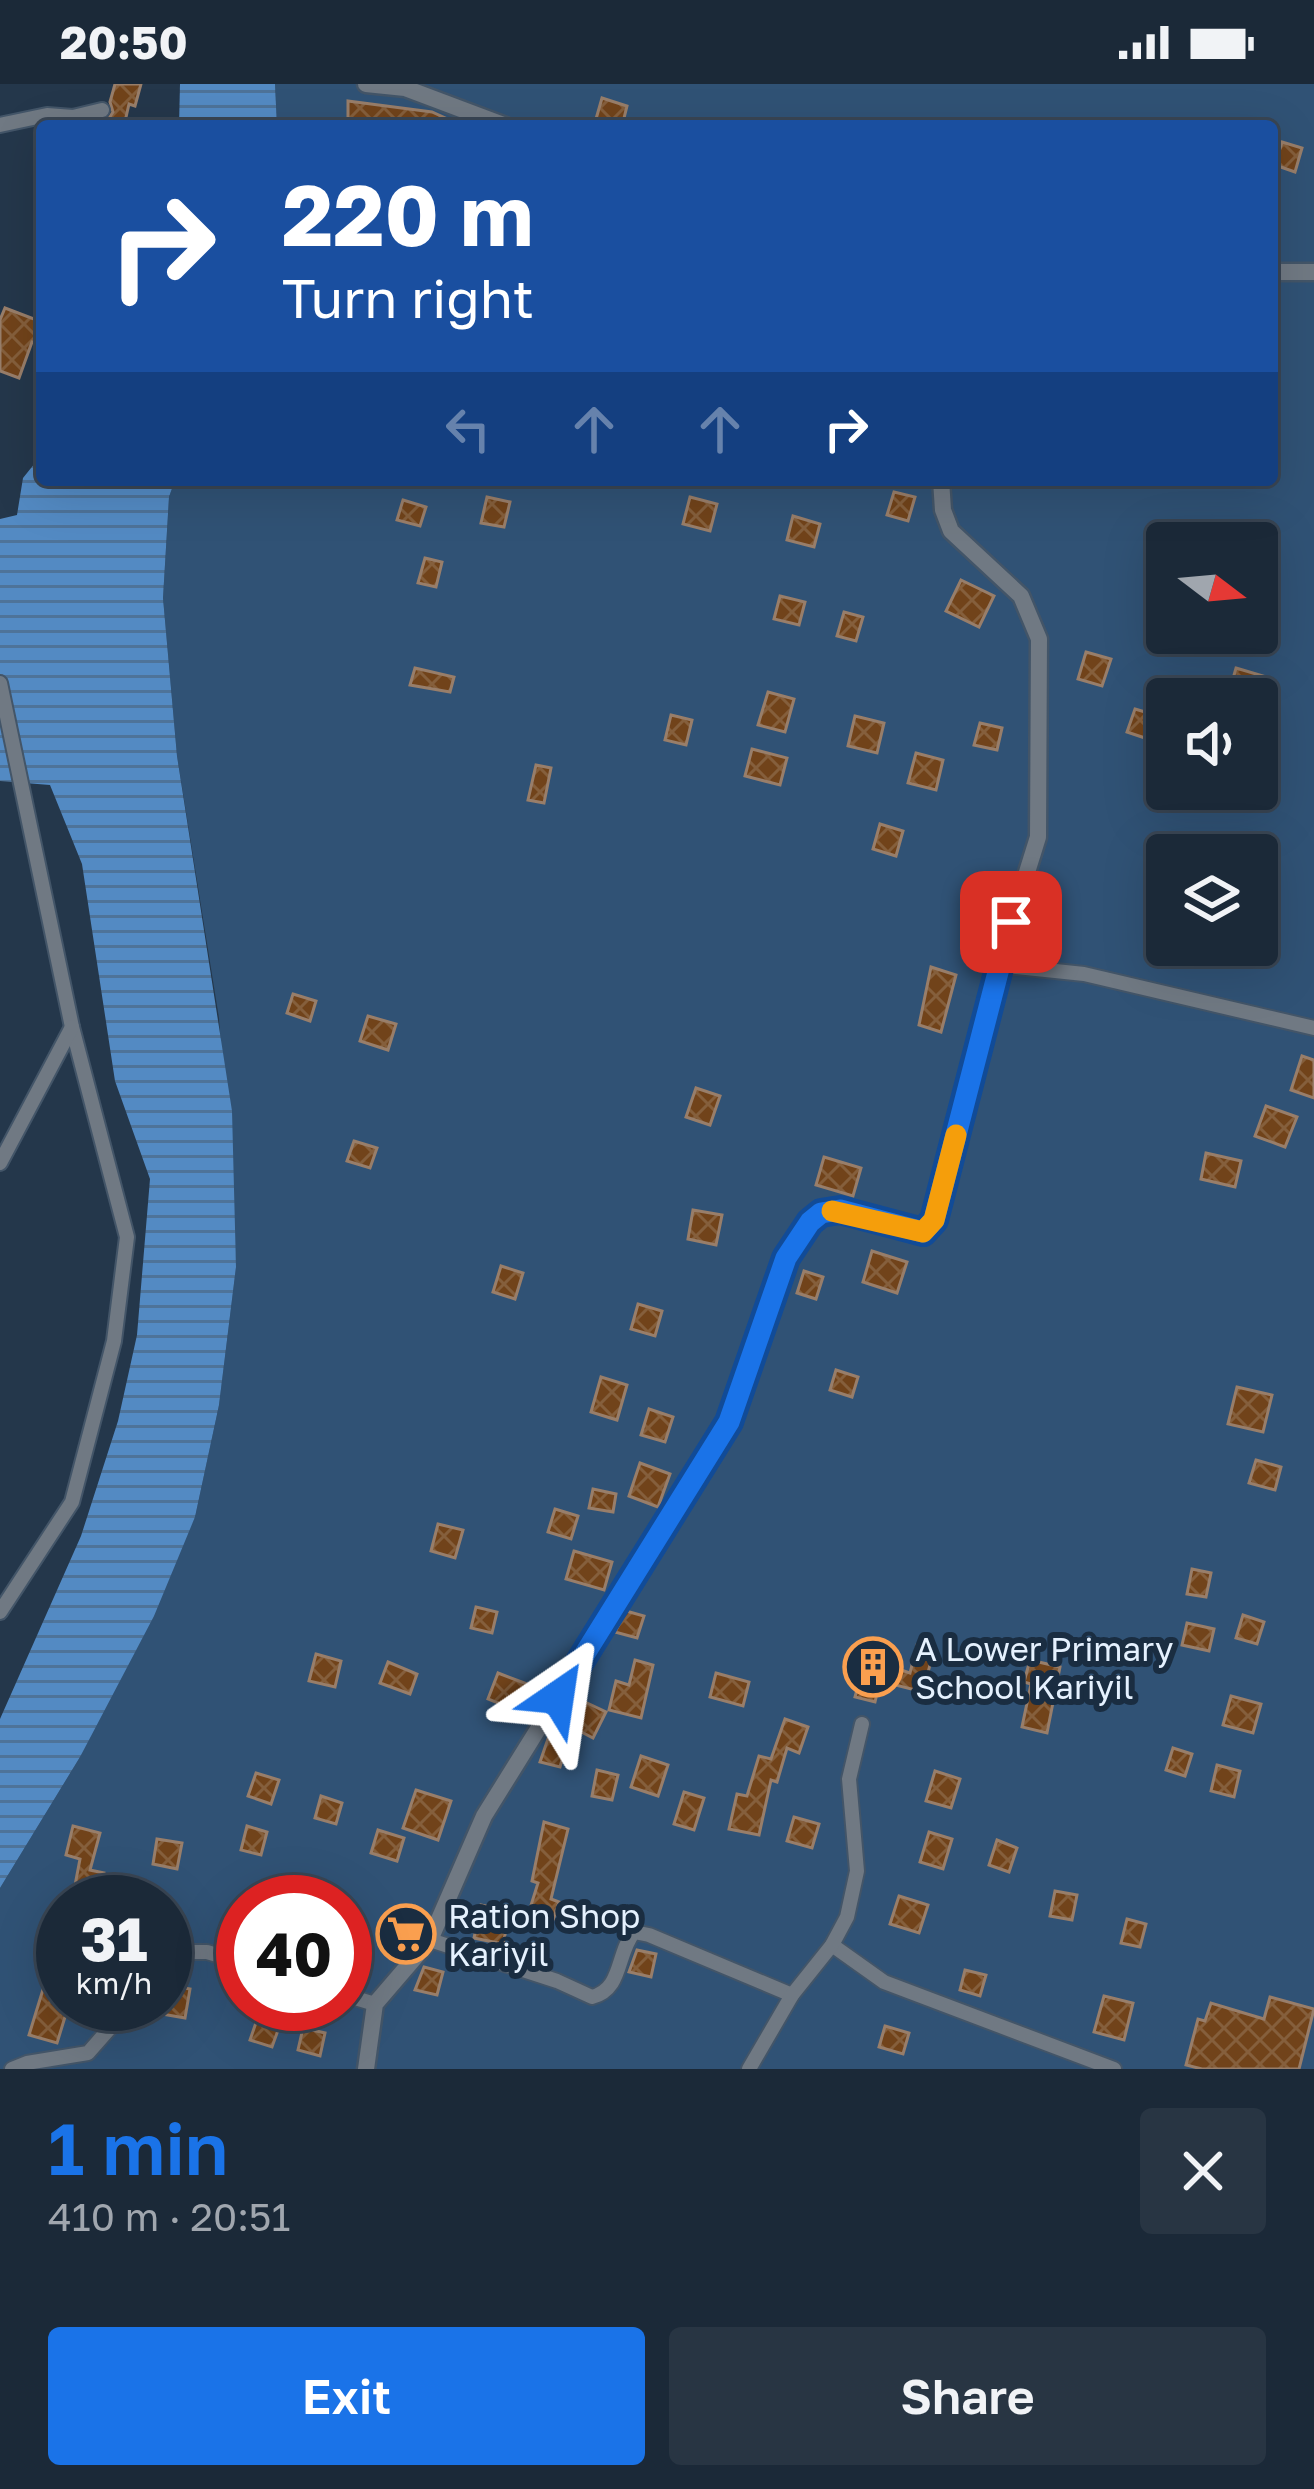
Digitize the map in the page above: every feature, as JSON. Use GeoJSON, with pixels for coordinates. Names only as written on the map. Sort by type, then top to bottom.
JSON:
{"type":"FeatureCollection","features":[{"type":"Feature","properties":{"kind":"street"},"geometry":{"type":"LineString","coordinates":[[366,84],[425,94],[491,120]]}},
{"type":"Feature","properties":{"kind":"street"},"geometry":{"type":"LineString","coordinates":[[0,125],[102,110]]}},
{"type":"Feature","properties":{"kind":"street"},"geometry":{"type":"LineString","coordinates":[[1278,272],[1314,272]]}},
{"type":"Feature","properties":{"kind":"street"},"geometry":{"type":"LineString","coordinates":[[366,2069],[375,2004],[430,1940],[484,1816],[729,1422],[786,1258],[810,1222],[821,1213],[840,1210],[923,1232],[934,1220],[998,965],[1038,837],[1039,639],[1021,596],[951,531],[941,486]]}},
{"type":"Feature","properties":{"kind":"street"},"geometry":{"type":"LineString","coordinates":[[0,683],[72,1027],[127,1237],[114,1341],[72,1502],[0,1612]]}},
{"type":"Feature","properties":{"kind":"street"},"geometry":{"type":"LineString","coordinates":[[998,965],[1084,974],[1314,1028]]}},
{"type":"Feature","properties":{"kind":"street"},"geometry":{"type":"LineString","coordinates":[[0,1163],[72,1027]]}},
{"type":"Feature","properties":{"kind":"street"},"geometry":{"type":"LineString","coordinates":[[749,2069],[792,1995],[832,1945],[847,1917],[857,1871],[849,1779],[862,1724]]}},
{"type":"Feature","properties":{"kind":"street"},"geometry":{"type":"LineString","coordinates":[[430,1940],[592,1997],[604,1994],[614,1981],[624,1944],[634,1932],[792,1995]]}},
{"type":"Feature","properties":{"kind":"street"},"geometry":{"type":"LineString","coordinates":[[832,1945],[884,1982],[1114,2069]]}},
{"type":"Feature","properties":{"kind":"street"},"geometry":{"type":"LineString","coordinates":[[12,2069],[27,2062],[88,2053],[107,2031]]}},
{"type":"Feature","properties":{"kind":"shaded area"},"geometry":{"type":"Polygon","coordinates":[[[180,84],[275,84],[277,120],[179,120],[180,84]]]}},
{"type":"Feature","properties":{"kind":"shaded area"},"geometry":{"type":"Polygon","coordinates":[[[275,84],[1314,84],[1314,2069],[0,2069],[0,1888],[80,1757],[195,1517],[219,1405],[236,1267],[219,1018],[177,756],[163,598],[173,486],[1278,486],[1278,120],[277,120],[275,84]]]}},
{"type":"Feature","properties":{"kind":"shaded area"},"geometry":{"type":"Polygon","coordinates":[[[35,463],[36,486],[173,486],[163,598],[177,756],[232,1111],[236,1267],[219,1405],[195,1517],[154,1616],[80,1757],[0,1888],[0,1719],[81,1536],[118,1421],[137,1335],[150,1179],[115,1081],[82,864],[50,785],[0,781],[0,519],[17,515],[23,478],[35,463]]]}},
{"type":"Feature","properties":{"kind":"building"},"geometry":{"type":"Polygon","coordinates":[[[115,84],[141,84],[125,120],[108,120],[113,112],[110,102],[115,84]]]}},
{"type":"Feature","properties":{"kind":"building"},"geometry":{"type":"Polygon","coordinates":[[[602,98],[627,106],[624,120],[596,120],[602,98]]]}},
{"type":"Feature","properties":{"kind":"building"},"geometry":{"type":"Polygon","coordinates":[[[348,101],[432,112],[450,120],[371,120],[348,120],[348,101]]]}},
{"type":"Feature","properties":{"kind":"building"},"geometry":{"type":"Polygon","coordinates":[[[1282,142],[1302,148],[1295,172],[1278,166],[1282,142]]]}},
{"type":"Feature","properties":{"kind":"building"},"geometry":{"type":"Polygon","coordinates":[[[5,308],[36,320],[36,343],[32,342],[19,378],[0,371],[0,320],[5,308]]]}},
{"type":"Feature","properties":{"kind":"building"},"geometry":{"type":"Polygon","coordinates":[[[894,492],[915,497],[908,521],[887,515],[894,492]]]}},
{"type":"Feature","properties":{"kind":"building"},"geometry":{"type":"Polygon","coordinates":[[[487,497],[510,502],[504,527],[481,523],[487,497]]]}},
{"type":"Feature","properties":{"kind":"building"},"geometry":{"type":"Polygon","coordinates":[[[690,497],[717,504],[710,531],[683,524],[690,497]]]}},
{"type":"Feature","properties":{"kind":"building"},"geometry":{"type":"Polygon","coordinates":[[[403,500],[426,507],[420,526],[397,520],[403,500]]]}},
{"type":"Feature","properties":{"kind":"building"},"geometry":{"type":"Polygon","coordinates":[[[793,516],[820,524],[814,547],[787,540],[793,516]]]}},
{"type":"Feature","properties":{"kind":"building"},"geometry":{"type":"Polygon","coordinates":[[[425,558],[442,562],[436,587],[418,583],[425,558]]]}},
{"type":"Feature","properties":{"kind":"building"},"geometry":{"type":"Polygon","coordinates":[[[961,580],[994,596],[979,627],[946,611],[961,580]]]}},
{"type":"Feature","properties":{"kind":"building"},"geometry":{"type":"Polygon","coordinates":[[[780,596],[805,602],[799,625],[774,619],[780,596]]]}},
{"type":"Feature","properties":{"kind":"building"},"geometry":{"type":"Polygon","coordinates":[[[844,612],[863,617],[856,641],[837,636],[844,612]]]}},
{"type":"Feature","properties":{"kind":"building"},"geometry":{"type":"Polygon","coordinates":[[[1086,652],[1111,659],[1102,686],[1078,679],[1086,652]]]}},
{"type":"Feature","properties":{"kind":"building"},"geometry":{"type":"Polygon","coordinates":[[[415,668],[454,677],[450,692],[410,685],[415,668]]]}},
{"type":"Feature","properties":{"kind":"building"},"geometry":{"type":"Polygon","coordinates":[[[1236,668],[1263,676],[1262,678],[1233,678],[1236,668]]]}},
{"type":"Feature","properties":{"kind":"building"},"geometry":{"type":"Polygon","coordinates":[[[768,692],[794,699],[785,732],[758,725],[768,692]]]}},
{"type":"Feature","properties":{"kind":"building"},"geometry":{"type":"Polygon","coordinates":[[[1135,709],[1146,712],[1146,738],[1127,732],[1135,709]]]}},
{"type":"Feature","properties":{"kind":"building"},"geometry":{"type":"Polygon","coordinates":[[[671,715],[692,720],[686,745],[665,740],[671,715]]]}},
{"type":"Feature","properties":{"kind":"building"},"geometry":{"type":"Polygon","coordinates":[[[855,716],[884,723],[877,753],[848,746],[855,716]]]}},
{"type":"Feature","properties":{"kind":"building"},"geometry":{"type":"Polygon","coordinates":[[[980,723],[1002,728],[997,750],[974,745],[980,723]]]}},
{"type":"Feature","properties":{"kind":"building"},"geometry":{"type":"Polygon","coordinates":[[[752,749],[787,758],[780,785],[745,776],[752,749]]]}},
{"type":"Feature","properties":{"kind":"building"},"geometry":{"type":"Polygon","coordinates":[[[916,753],[943,760],[936,790],[908,783],[916,753]]]}},
{"type":"Feature","properties":{"kind":"building"},"geometry":{"type":"Polygon","coordinates":[[[536,765],[551,768],[544,803],[528,800],[536,765]]]}},
{"type":"Feature","properties":{"kind":"building"},"geometry":{"type":"Polygon","coordinates":[[[880,824],[903,831],[896,856],[873,849],[880,824]]]}},
{"type":"Feature","properties":{"kind":"building"},"geometry":{"type":"Polygon","coordinates":[[[931,967],[956,975],[941,1032],[919,1025],[931,967]]]}},
{"type":"Feature","properties":{"kind":"building"},"geometry":{"type":"Polygon","coordinates":[[[293,994],[316,1001],[310,1021],[287,1013],[293,994]]]}},
{"type":"Feature","properties":{"kind":"building"},"geometry":{"type":"Polygon","coordinates":[[[368,1016],[396,1024],[388,1050],[360,1041],[368,1016]]]}},
{"type":"Feature","properties":{"kind":"building"},"geometry":{"type":"Polygon","coordinates":[[[1302,1056],[1314,1060],[1314,1098],[1291,1090],[1302,1056]]]}},
{"type":"Feature","properties":{"kind":"building"},"geometry":{"type":"Polygon","coordinates":[[[696,1088],[720,1096],[710,1125],[686,1117],[696,1088]]]}},
{"type":"Feature","properties":{"kind":"building"},"geometry":{"type":"Polygon","coordinates":[[[1266,1106],[1297,1117],[1285,1147],[1255,1136],[1266,1106]]]}},
{"type":"Feature","properties":{"kind":"building"},"geometry":{"type":"Polygon","coordinates":[[[354,1141],[377,1148],[370,1168],[347,1161],[354,1141]]]}},
{"type":"Feature","properties":{"kind":"building"},"geometry":{"type":"Polygon","coordinates":[[[1206,1153],[1241,1161],[1235,1187],[1201,1179],[1206,1153]]]}},
{"type":"Feature","properties":{"kind":"building"},"geometry":{"type":"Polygon","coordinates":[[[824,1157],[861,1168],[853,1196],[816,1185],[824,1157]]]}},
{"type":"Feature","properties":{"kind":"building"},"geometry":{"type":"Polygon","coordinates":[[[693,1210],[722,1215],[716,1245],[688,1239],[693,1210]]]}},
{"type":"Feature","properties":{"kind":"building"},"geometry":{"type":"Polygon","coordinates":[[[872,1251],[907,1262],[897,1293],[863,1282],[872,1251]]]}},
{"type":"Feature","properties":{"kind":"building"},"geometry":{"type":"Polygon","coordinates":[[[501,1266],[523,1273],[515,1299],[493,1292],[501,1266]]]}},
{"type":"Feature","properties":{"kind":"building"},"geometry":{"type":"Polygon","coordinates":[[[804,1271],[823,1277],[816,1299],[797,1293],[804,1271]]]}},
{"type":"Feature","properties":{"kind":"building"},"geometry":{"type":"Polygon","coordinates":[[[638,1304],[662,1311],[655,1336],[631,1329],[638,1304]]]}},
{"type":"Feature","properties":{"kind":"building"},"geometry":{"type":"Polygon","coordinates":[[[836,1370],[858,1377],[852,1397],[830,1390],[836,1370]]]}},
{"type":"Feature","properties":{"kind":"building"},"geometry":{"type":"Polygon","coordinates":[[[601,1377],[627,1385],[617,1420],[591,1412],[601,1377]]]}},
{"type":"Feature","properties":{"kind":"building"},"geometry":{"type":"Polygon","coordinates":[[[1237,1387],[1272,1395],[1263,1432],[1228,1424],[1237,1387]]]}},
{"type":"Feature","properties":{"kind":"building"},"geometry":{"type":"Polygon","coordinates":[[[649,1409],[673,1417],[665,1442],[641,1435],[649,1409]]]}},
{"type":"Feature","properties":{"kind":"building"},"geometry":{"type":"Polygon","coordinates":[[[1256,1460],[1281,1467],[1275,1490],[1249,1483],[1256,1460]]]}},
{"type":"Feature","properties":{"kind":"building"},"geometry":{"type":"Polygon","coordinates":[[[640,1463],[670,1474],[658,1507],[629,1496],[640,1463]]]}},
{"type":"Feature","properties":{"kind":"building"},"geometry":{"type":"Polygon","coordinates":[[[593,1489],[616,1494],[613,1512],[589,1508],[593,1489]]]}},
{"type":"Feature","properties":{"kind":"building"},"geometry":{"type":"Polygon","coordinates":[[[555,1509],[578,1516],[571,1539],[548,1532],[555,1509]]]}},
{"type":"Feature","properties":{"kind":"building"},"geometry":{"type":"Polygon","coordinates":[[[438,1524],[463,1530],[455,1558],[431,1551],[438,1524]]]}},
{"type":"Feature","properties":{"kind":"building"},"geometry":{"type":"Polygon","coordinates":[[[574,1551],[612,1562],[604,1590],[566,1579],[574,1551]]]}},
{"type":"Feature","properties":{"kind":"building"},"geometry":{"type":"Polygon","coordinates":[[[1192,1569],[1211,1573],[1206,1597],[1187,1594],[1192,1569]]]}},
{"type":"Feature","properties":{"kind":"building"},"geometry":{"type":"Polygon","coordinates":[[[476,1607],[497,1612],[492,1633],[471,1628],[476,1607]]]}},
{"type":"Feature","properties":{"kind":"building"},"geometry":{"type":"Polygon","coordinates":[[[626,1611],[644,1616],[637,1638],[615,1632],[626,1611]]]}},
{"type":"Feature","properties":{"kind":"building"},"geometry":{"type":"Polygon","coordinates":[[[1243,1615],[1264,1622],[1257,1644],[1236,1638],[1243,1615]]]}},
{"type":"Feature","properties":{"kind":"building"},"geometry":{"type":"Polygon","coordinates":[[[1187,1623],[1214,1629],[1209,1651],[1182,1645],[1187,1623]]]}},
{"type":"Feature","properties":{"kind":"building"},"geometry":{"type":"Polygon","coordinates":[[[864,1641],[882,1647],[877,1662],[910,1673],[917,1645],[934,1649],[923,1692],[880,1681],[875,1702],[855,1697],[861,1675],[853,1673],[864,1641]]]}},
{"type":"Feature","properties":{"kind":"building"},"geometry":{"type":"Polygon","coordinates":[[[316,1654],[341,1661],[335,1687],[309,1681],[316,1654]]]}},
{"type":"Feature","properties":{"kind":"building"},"geometry":{"type":"Polygon","coordinates":[[[635,1660],[653,1665],[641,1718],[609,1710],[616,1681],[629,1685],[635,1660]]]}},
{"type":"Feature","properties":{"kind":"building"},"geometry":{"type":"Polygon","coordinates":[[[1030,1660],[1060,1667],[1047,1733],[1022,1727],[1031,1684],[1024,1682],[1030,1660]]]}},
{"type":"Feature","properties":{"kind":"building"},"geometry":{"type":"Polygon","coordinates":[[[388,1662],[417,1674],[410,1694],[380,1683],[388,1662]]]}},
{"type":"Feature","properties":{"kind":"building"},"geometry":{"type":"Polygon","coordinates":[[[498,1673],[527,1684],[518,1711],[488,1699],[498,1673]]]}},
{"type":"Feature","properties":{"kind":"building"},"geometry":{"type":"Polygon","coordinates":[[[716,1673],[749,1682],[743,1706],[710,1697],[716,1673]]]}},
{"type":"Feature","properties":{"kind":"building"},"geometry":{"type":"Polygon","coordinates":[[[1231,1696],[1261,1704],[1253,1733],[1223,1725],[1231,1696]]]}},
{"type":"Feature","properties":{"kind":"building"},"geometry":{"type":"Polygon","coordinates":[[[585,1702],[606,1712],[593,1738],[572,1727],[585,1702]]]}},
{"type":"Feature","properties":{"kind":"building"},"geometry":{"type":"Polygon","coordinates":[[[785,1719],[808,1727],[799,1753],[787,1748],[777,1782],[771,1780],[759,1835],[729,1829],[737,1794],[747,1796],[759,1756],[771,1759],[785,1719]]]}},
{"type":"Feature","properties":{"kind":"building"},"geometry":{"type":"Polygon","coordinates":[[[550,1733],[568,1738],[560,1767],[540,1762],[550,1733]]]}},
{"type":"Feature","properties":{"kind":"building"},"geometry":{"type":"Polygon","coordinates":[[[1173,1748],[1192,1754],[1185,1776],[1166,1770],[1173,1748]]]}},
{"type":"Feature","properties":{"kind":"building"},"geometry":{"type":"Polygon","coordinates":[[[641,1756],[668,1765],[658,1796],[631,1787],[641,1756]]]}},
{"type":"Feature","properties":{"kind":"building"},"geometry":{"type":"Polygon","coordinates":[[[1217,1765],[1240,1771],[1234,1797],[1211,1791],[1217,1765]]]}},
{"type":"Feature","properties":{"kind":"building"},"geometry":{"type":"Polygon","coordinates":[[[597,1770],[618,1775],[612,1800],[592,1796],[597,1770]]]}},
{"type":"Feature","properties":{"kind":"building"},"geometry":{"type":"Polygon","coordinates":[[[935,1771],[960,1779],[951,1808],[926,1801],[935,1771]]]}},
{"type":"Feature","properties":{"kind":"building"},"geometry":{"type":"Polygon","coordinates":[[[256,1773],[279,1780],[271,1804],[248,1796],[256,1773]]]}},
{"type":"Feature","properties":{"kind":"building"},"geometry":{"type":"Polygon","coordinates":[[[416,1790],[451,1801],[438,1840],[403,1828],[416,1790]]]}},
{"type":"Feature","properties":{"kind":"building"},"geometry":{"type":"Polygon","coordinates":[[[684,1792],[704,1798],[694,1830],[674,1824],[684,1792]]]}},
{"type":"Feature","properties":{"kind":"building"},"geometry":{"type":"Polygon","coordinates":[[[321,1796],[342,1803],[336,1824],[315,1818],[321,1796]]]}},
{"type":"Feature","properties":{"kind":"building"},"geometry":{"type":"Polygon","coordinates":[[[794,1817],[819,1824],[812,1848],[787,1841],[794,1817]]]}},
{"type":"Feature","properties":{"kind":"building"},"geometry":{"type":"Polygon","coordinates":[[[544,1822],[568,1829],[551,1899],[559,1902],[551,1926],[527,1918],[538,1883],[532,1881],[544,1822]]]}},
{"type":"Feature","properties":{"kind":"building"},"geometry":{"type":"Polygon","coordinates":[[[73,1826],[100,1833],[90,1870],[104,1875],[77,1875],[80,1859],[66,1855],[73,1826]]]}},
{"type":"Feature","properties":{"kind":"building"},"geometry":{"type":"Polygon","coordinates":[[[247,1826],[267,1832],[261,1855],[241,1850],[247,1826]]]}},
{"type":"Feature","properties":{"kind":"building"},"geometry":{"type":"Polygon","coordinates":[[[378,1830],[404,1838],[397,1861],[371,1853],[378,1830]]]}},
{"type":"Feature","properties":{"kind":"building"},"geometry":{"type":"Polygon","coordinates":[[[929,1832],[952,1839],[943,1869],[920,1862],[929,1832]]]}},
{"type":"Feature","properties":{"kind":"building"},"geometry":{"type":"Polygon","coordinates":[[[157,1839],[182,1843],[177,1869],[153,1864],[157,1839]]]}},
{"type":"Feature","properties":{"kind":"building"},"geometry":{"type":"Polygon","coordinates":[[[997,1840],[1017,1848],[1009,1872],[989,1865],[997,1840]]]}},
{"type":"Feature","properties":{"kind":"building"},"geometry":{"type":"Polygon","coordinates":[[[1055,1891],[1077,1895],[1072,1920],[1050,1916],[1055,1891]]]}},
{"type":"Feature","properties":{"kind":"building"},"geometry":{"type":"Polygon","coordinates":[[[899,1896],[928,1905],[919,1933],[890,1924],[899,1896]]]}},
{"type":"Feature","properties":{"kind":"building"},"geometry":{"type":"Polygon","coordinates":[[[481,1905],[510,1911],[503,1944],[474,1938],[481,1905]]]}},
{"type":"Feature","properties":{"kind":"building","name":"Ration Shop Kariyil"},"geometry":{"type":"Polygon","coordinates":[[[415,1906],[427,1916],[398,1958],[382,1944],[415,1906]]]}},
{"type":"Feature","properties":{"kind":"building"},"geometry":{"type":"Polygon","coordinates":[[[1127,1919],[1146,1924],[1140,1947],[1121,1943],[1127,1919]]]}},
{"type":"Feature","properties":{"kind":"building"},"geometry":{"type":"Polygon","coordinates":[[[637,1950],[656,1954],[651,1977],[629,1972],[637,1950]]]}},
{"type":"Feature","properties":{"kind":"building"},"geometry":{"type":"Polygon","coordinates":[[[424,1967],[443,1972],[437,1995],[415,1990],[424,1967]]]}},
{"type":"Feature","properties":{"kind":"building"},"geometry":{"type":"Polygon","coordinates":[[[965,1970],[986,1975],[980,1996],[960,1990],[965,1970]]]}},
{"type":"Feature","properties":{"kind":"building"},"geometry":{"type":"Polygon","coordinates":[[[1104,1996],[1133,2003],[1124,2040],[1094,2032],[1104,1996]]]}},
{"type":"Feature","properties":{"kind":"building"},"geometry":{"type":"Polygon","coordinates":[[[1270,1997],[1314,2009],[1299,2069],[1186,2065],[1198,2019],[1205,2021],[1211,2003],[1264,2019],[1270,1997]]]}},
{"type":"Feature","properties":{"kind":"building"},"geometry":{"type":"Polygon","coordinates":[[[36,2012],[36,2031],[61,2031],[57,2043],[29,2035],[36,2012]]]}},
{"type":"Feature","properties":{"kind":"building"},"geometry":{"type":"Polygon","coordinates":[[[885,2026],[909,2033],[903,2054],[879,2047],[885,2026]]]}},
{"type":"Feature","properties":{"kind":"building"},"geometry":{"type":"Polygon","coordinates":[[[253,2031],[278,2031],[272,2047],[250,2040],[253,2031]]]}},
{"type":"Feature","properties":{"kind":"building"},"geometry":{"type":"Polygon","coordinates":[[[302,2031],[325,2033],[320,2056],[298,2050],[302,2031]]]}},
{"type":"Feature","properties":{"kind":"slow traffic"},"geometry":{"type":"LineString","coordinates":[[832,1211],[923,1232],[934,1220],[956,1135]]}},
{"type":"Feature","properties":{"kind":"place","name":"A Lower Primary School Kariyil"},"geometry":{"type":"Point","coordinates":[873,1667]}},
{"type":"Feature","properties":{"kind":"place","name":"Ration Shop Kariyil"},"geometry":{"type":"Point","coordinates":[406,1934]}},
{"type":"Feature","properties":{"kind":"route"},"geometry":{"type":"LineString","coordinates":[[558,1697],[729,1422],[786,1258],[810,1222],[821,1213],[840,1210],[923,1232],[934,1220],[1011,922]]}}]}
